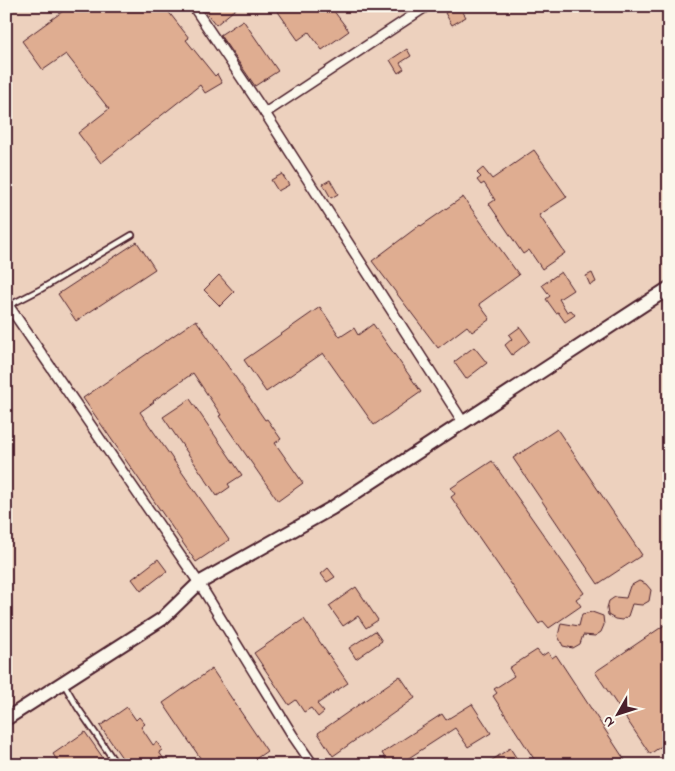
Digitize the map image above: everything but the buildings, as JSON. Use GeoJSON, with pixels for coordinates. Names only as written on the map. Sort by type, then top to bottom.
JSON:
{"type":"FeatureCollection","features":[{"type":"Feature","properties":{"kind":"street"},"geometry":{"type":"LineString","coordinates":[[194,6],[265,113],[463,422]]}},
{"type":"Feature","properties":{"kind":"street"},"geometry":{"type":"LineString","coordinates":[[265,113],[427,6]]}},
{"type":"Feature","properties":{"kind":"street"},"geometry":{"type":"LineString","coordinates":[[6,720],[162,619],[199,583],[332,508],[669,288]]}},
{"type":"Feature","properties":{"kind":"street"},"geometry":{"type":"LineString","coordinates":[[7,304],[199,583],[293,736],[313,765]]}},
{"type":"Feature","properties":{"kind":"lane"},"geometry":{"type":"LineString","coordinates":[[7,304],[41,289],[132,235]]}},
{"type":"Feature","properties":{"kind":"lane"},"geometry":{"type":"LineString","coordinates":[[64,683],[117,765]]}},
{"type":"Feature","properties":{"kind":"shaded area"},"geometry":{"type":"Polygon","coordinates":[[[6,6],[669,6],[669,765],[6,765],[6,6]]]}}]}
